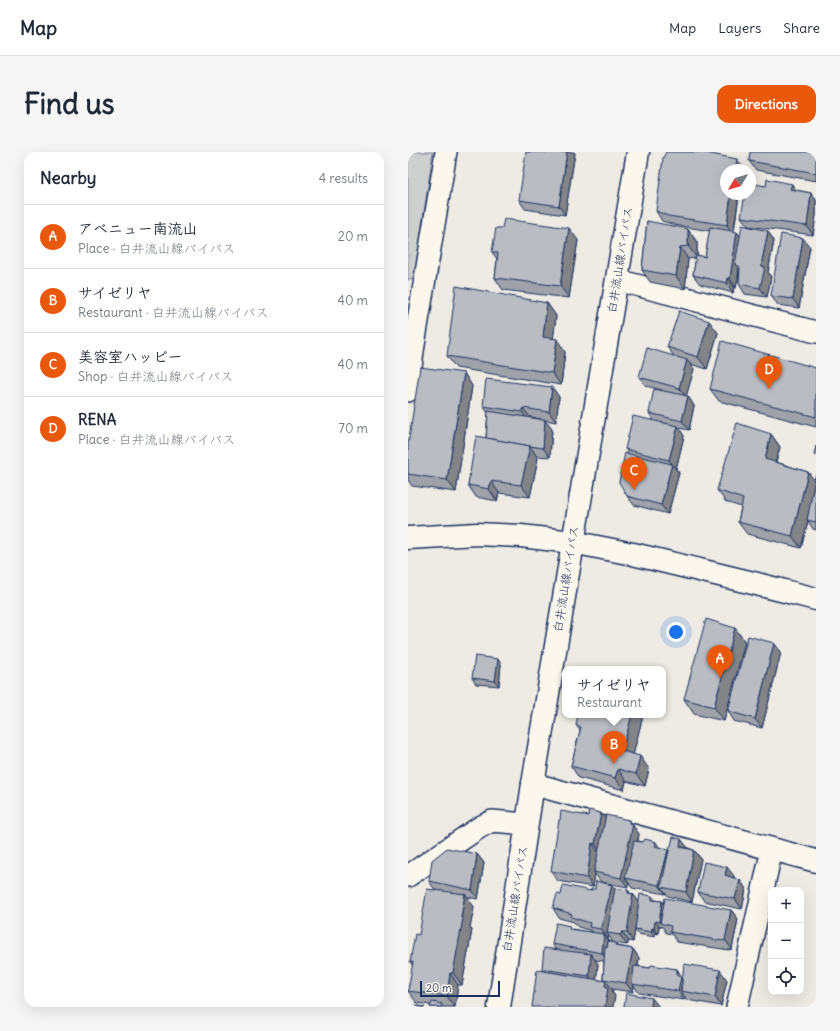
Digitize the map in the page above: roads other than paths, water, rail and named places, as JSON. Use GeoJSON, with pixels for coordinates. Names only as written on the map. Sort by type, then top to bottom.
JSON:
{"type":"FeatureCollection","features":[{"type":"Feature","properties":{"kind":"street"},"geometry":{"type":"LineString","coordinates":[[408,391],[411,346],[446,152]]}},
{"type":"Feature","properties":{"kind":"street","name":"白井流山線バイパス"},"geometry":{"type":"LineString","coordinates":[[499,1007],[572,542],[638,152]]}},
{"type":"Feature","properties":{"kind":"street"},"geometry":{"type":"LineString","coordinates":[[617,280],[816,332]]}},
{"type":"Feature","properties":{"kind":"street"},"geometry":{"type":"LineString","coordinates":[[408,538],[477,534],[521,536],[572,542],[633,554],[816,599]]}},
{"type":"Feature","properties":{"kind":"street"},"geometry":{"type":"LineString","coordinates":[[533,784],[816,861]]}},
{"type":"Feature","properties":{"kind":"street"},"geometry":{"type":"LineString","coordinates":[[408,876],[480,827],[492,821],[527,824]]}},
{"type":"Feature","properties":{"kind":"street"},"geometry":{"type":"LineString","coordinates":[[737,1007],[772,849]]}},
{"type":"Feature","properties":{"kind":"place","name":"RENA"},"geometry":{"type":"Point","coordinates":[769,389]}},
{"type":"Feature","properties":{"kind":"place","name":"美容室ハッピー"},"geometry":{"type":"Point","coordinates":[634,490]}},
{"type":"Feature","properties":{"kind":"place","name":"アベニュー南流山"},"geometry":{"type":"Point","coordinates":[720,678]}},
{"type":"Feature","properties":{"kind":"place","name":"サイゼリヤ"},"geometry":{"type":"Point","coordinates":[614,764]}}]}
